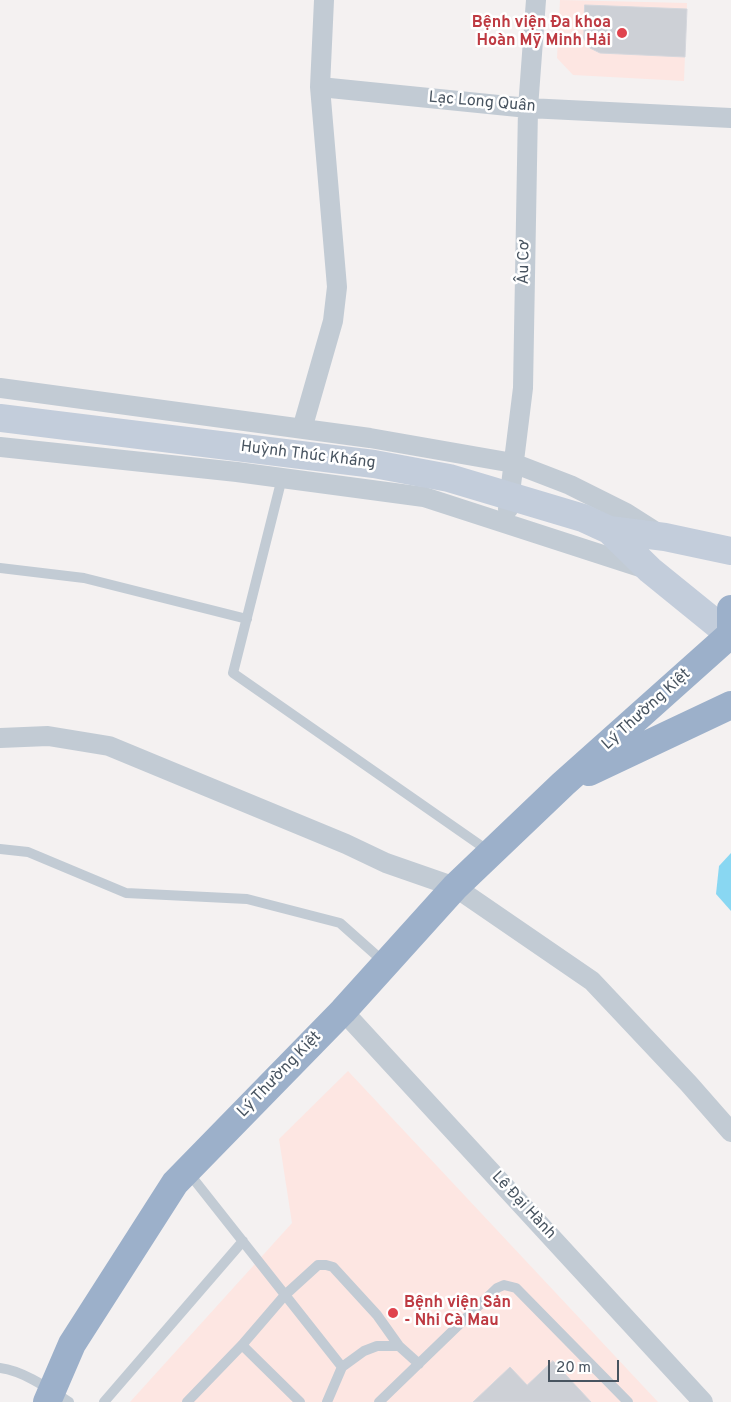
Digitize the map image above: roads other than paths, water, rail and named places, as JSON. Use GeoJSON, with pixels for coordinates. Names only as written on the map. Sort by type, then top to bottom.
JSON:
{"type":"FeatureCollection","features":[{"type":"Feature","properties":{"kind":"highway"},"geometry":{"type":"LineString","coordinates":[[731,608],[731,635]]}},
{"type":"Feature","properties":{"kind":"highway","name":"Lý Thường Kiệt"},"geometry":{"type":"LineString","coordinates":[[56,1398],[72,1344],[176,1183],[343,1011],[455,887],[563,784],[731,635]]}},
{"type":"Feature","properties":{"kind":"highway","name":"Lý Thường Kiệt"},"geometry":{"type":"LineString","coordinates":[[563,784],[731,705]]}},
{"type":"Feature","properties":{"kind":"main road","name":"Huỳnh Thúc Kháng"},"geometry":{"type":"LineString","coordinates":[[0,418],[374,464],[449,478],[583,518],[608,530],[665,538],[731,551]]}},
{"type":"Feature","properties":{"kind":"main road","name":"Huỳnh Thúc Kháng"},"geometry":{"type":"LineString","coordinates":[[608,530],[650,570],[731,635]]}},
{"type":"Feature","properties":{"kind":"street"},"geometry":{"type":"LineString","coordinates":[[302,429],[333,322],[337,287],[320,87],[324,0]]}},
{"type":"Feature","properties":{"kind":"street","name":"Âu Cơ"},"geometry":{"type":"LineString","coordinates":[[507,524],[523,388],[528,108],[536,0]]}},
{"type":"Feature","properties":{"kind":"street","name":"Lạc Long Quân"},"geometry":{"type":"LineString","coordinates":[[320,87],[528,108],[731,118]]}},
{"type":"Feature","properties":{"kind":"street"},"geometry":{"type":"LineString","coordinates":[[0,388],[370,438],[513,463],[570,485],[645,524],[665,538]]}},
{"type":"Feature","properties":{"kind":"street"},"geometry":{"type":"LineString","coordinates":[[0,447],[282,478],[424,497],[650,570]]}},
{"type":"Feature","properties":{"kind":"street"},"geometry":{"type":"LineString","coordinates":[[0,738],[48,736],[109,746],[346,844],[386,863],[455,887],[592,981],[689,1084],[731,1132]]}},
{"type":"Feature","properties":{"kind":"street","name":"Lê Đại Hành"},"geometry":{"type":"LineString","coordinates":[[343,1011],[703,1402]]}},
{"type":"Feature","properties":{"kind":"lane"},"geometry":{"type":"LineString","coordinates":[[282,478],[233,673],[491,853]]}},
{"type":"Feature","properties":{"kind":"lane"},"geometry":{"type":"LineString","coordinates":[[0,568],[84,578],[247,619]]}},
{"type":"Feature","properties":{"kind":"lane"},"geometry":{"type":"LineString","coordinates":[[0,849],[28,852],[126,893],[247,899],[340,923],[386,964]]}},
{"type":"Feature","properties":{"kind":"lane"},"geometry":{"type":"LineString","coordinates":[[187,1171],[342,1367]]}},
{"type":"Feature","properties":{"kind":"lane"},"geometry":{"type":"LineString","coordinates":[[104,1402],[243,1241]]}},
{"type":"Feature","properties":{"kind":"lane"},"geometry":{"type":"LineString","coordinates":[[187,1402],[285,1295],[318,1265],[333,1267],[377,1315],[399,1346],[419,1364]]}},
{"type":"Feature","properties":{"kind":"lane"},"geometry":{"type":"LineString","coordinates":[[379,1402],[497,1288],[508,1286],[516,1288],[628,1402]]}},
{"type":"Feature","properties":{"kind":"lane"},"geometry":{"type":"LineString","coordinates":[[242,1344],[300,1402]]}},
{"type":"Feature","properties":{"kind":"lane"},"geometry":{"type":"LineString","coordinates":[[327,1402],[342,1367],[364,1351],[377,1346],[399,1346]]}},
{"type":"Feature","properties":{"kind":"lane"},"geometry":{"type":"LineString","coordinates":[[0,1368],[11,1369],[56,1398]]}},
{"type":"Feature","properties":{"kind":"water"},"geometry":{"type":"Polygon","coordinates":[[[731,853],[731,911],[716,894],[719,866],[731,853]]]}},
{"type":"Feature","properties":{"kind":"place","name":"Bệnh viện Đa khoa Hoàn Mỹ Minh Hải"},"geometry":{"type":"Point","coordinates":[622,33]}},
{"type":"Feature","properties":{"kind":"place","name":"Bệnh viện Sản - Nhi Cà Mau"},"geometry":{"type":"Point","coordinates":[393,1313]}}]}
